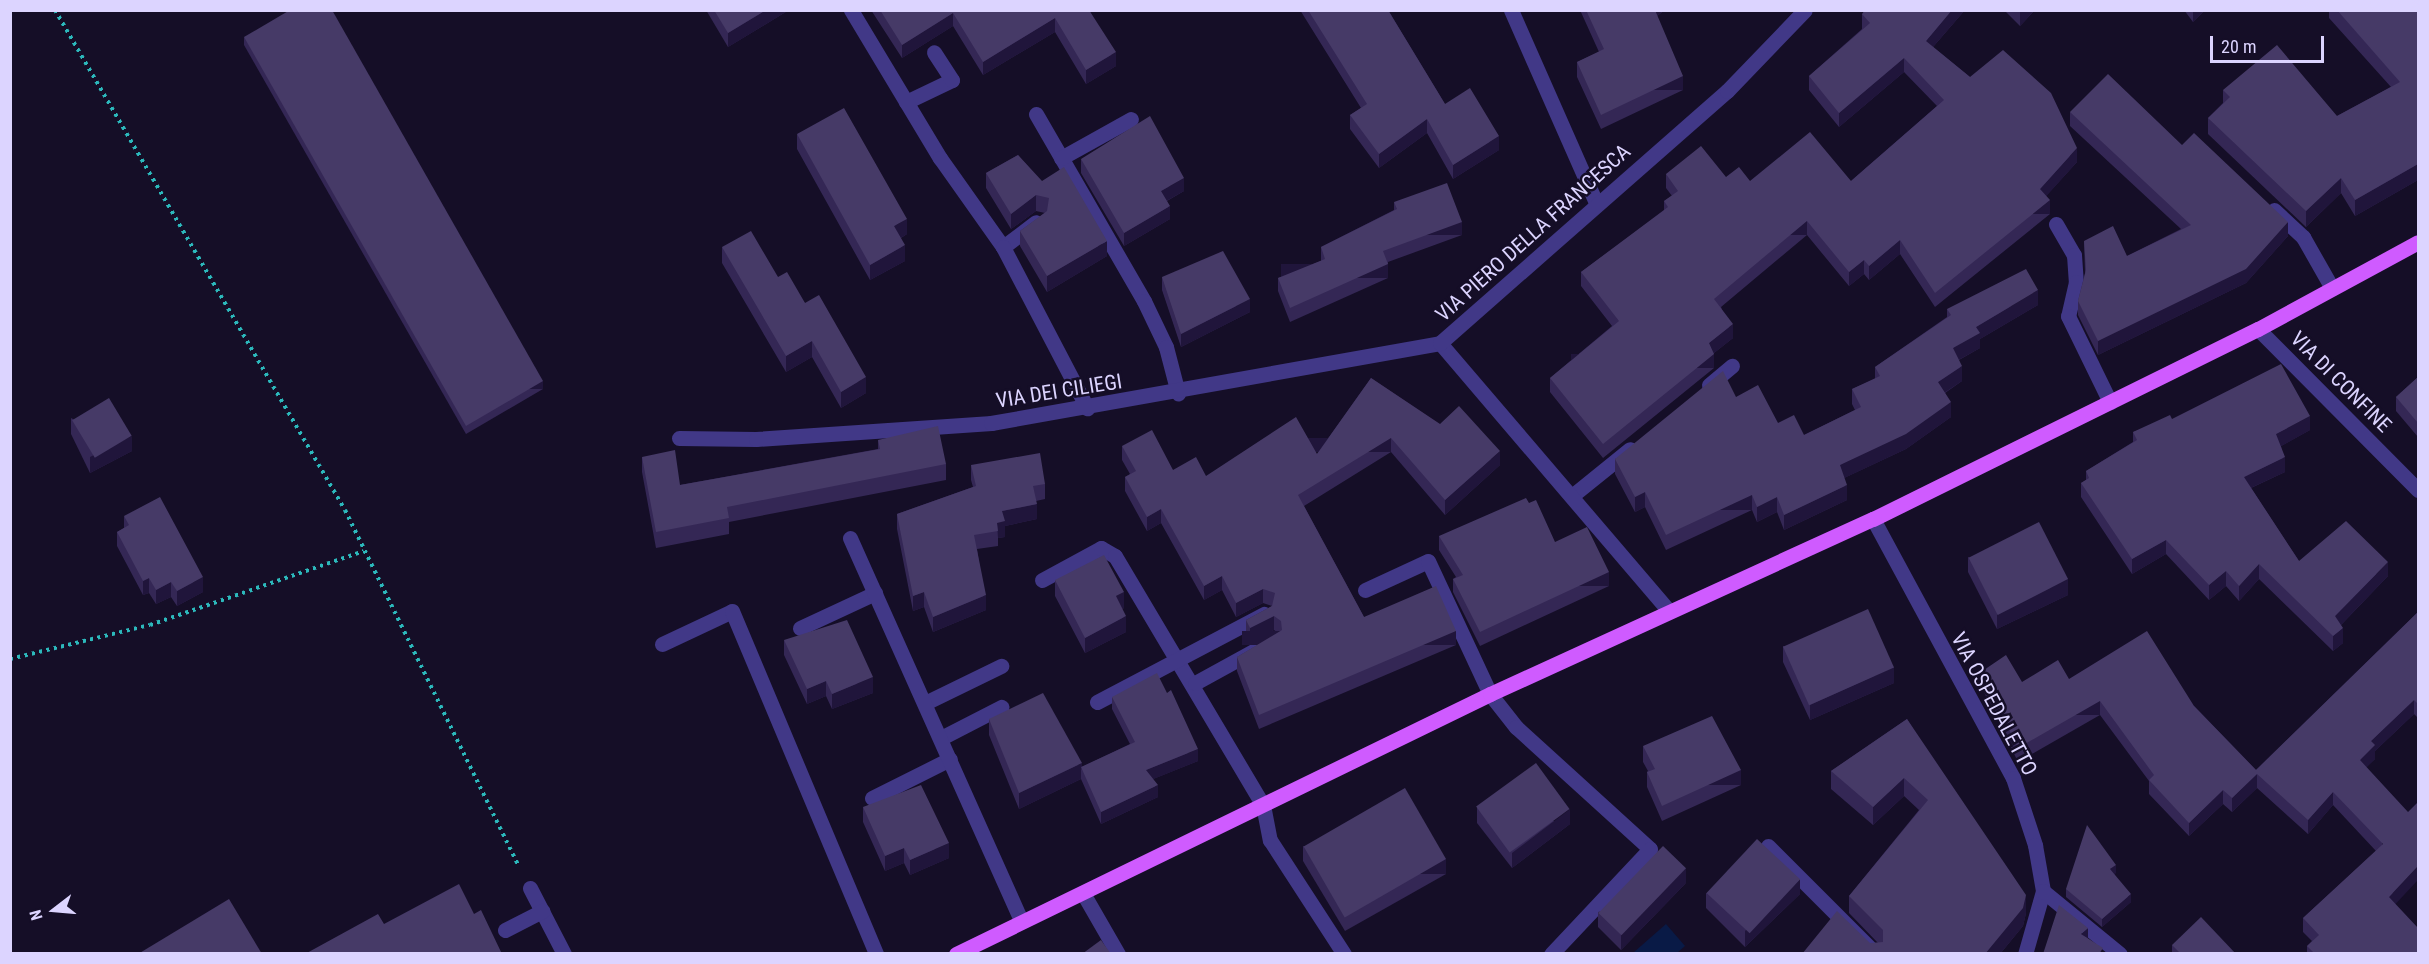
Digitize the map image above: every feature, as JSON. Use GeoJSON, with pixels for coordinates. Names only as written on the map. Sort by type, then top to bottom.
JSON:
{"type":"FeatureCollection","features":[{"type":"Feature","properties":{"kind":"main road"},"geometry":{"type":"LineString","coordinates":[[956,954],[1022,921],[1084,895],[1490,694],[1873,519],[2258,329],[2418,242]]}},
{"type":"Feature","properties":{"kind":"street"},"geometry":{"type":"LineString","coordinates":[[851,10],[906,102],[1003,247],[1087,408]]}},
{"type":"Feature","properties":{"kind":"street"},"geometry":{"type":"LineString","coordinates":[[1511,10],[1596,203]]}},
{"type":"Feature","properties":{"kind":"street","name":"VIA PIERO DELLA FRANCESCA"},"geometry":{"type":"LineString","coordinates":[[1669,611],[1573,495],[1440,343],[1528,271],[1596,203],[1727,91],[1805,10]]}},
{"type":"Feature","properties":{"kind":"street"},"geometry":{"type":"LineString","coordinates":[[906,102],[952,80],[934,52]]}},
{"type":"Feature","properties":{"kind":"street"},"geometry":{"type":"LineString","coordinates":[[1036,114],[1144,301],[1166,347],[1178,393]]}},
{"type":"Feature","properties":{"kind":"street"},"geometry":{"type":"LineString","coordinates":[[1061,158],[1131,119]]}},
{"type":"Feature","properties":{"kind":"street"},"geometry":{"type":"LineString","coordinates":[[2259,196],[2302,237],[2332,288]]}},
{"type":"Feature","properties":{"kind":"street"},"geometry":{"type":"LineString","coordinates":[[1003,247],[1041,219]]}},
{"type":"Feature","properties":{"kind":"street"},"geometry":{"type":"LineString","coordinates":[[2056,224],[2074,255],[2076,282],[2068,316],[2110,402]]}},
{"type":"Feature","properties":{"kind":"street","name":"VIA DI CONFINE"},"geometry":{"type":"LineString","coordinates":[[2258,329],[2418,490]]}},
{"type":"Feature","properties":{"kind":"street","name":"VIA DEI CILIEGI"},"geometry":{"type":"LineString","coordinates":[[679,438],[756,439],[991,423],[1178,393],[1440,343]]}},
{"type":"Feature","properties":{"kind":"street"},"geometry":{"type":"LineString","coordinates":[[1697,395],[1732,366]]}},
{"type":"Feature","properties":{"kind":"street"},"geometry":{"type":"LineString","coordinates":[[1573,495],[1644,438]]}},
{"type":"Feature","properties":{"kind":"street","name":"VIA OSPEDALETTO"},"geometry":{"type":"LineString","coordinates":[[1873,519],[2013,778],[2035,845],[2043,891],[2025,954]]}},
{"type":"Feature","properties":{"kind":"street"},"geometry":{"type":"LineString","coordinates":[[850,538],[1022,921]]}},
{"type":"Feature","properties":{"kind":"street"},"geometry":{"type":"LineString","coordinates":[[1042,580],[1101,548],[1109,549],[1195,683],[1263,805],[1270,840],[1344,954]]}},
{"type":"Feature","properties":{"kind":"street"},"geometry":{"type":"LineString","coordinates":[[1365,590],[1428,561],[1490,694],[1516,727],[1650,849],[1551,954]]}},
{"type":"Feature","properties":{"kind":"street"},"geometry":{"type":"LineString","coordinates":[[800,628],[875,593]]}},
{"type":"Feature","properties":{"kind":"street"},"geometry":{"type":"LineString","coordinates":[[662,644],[732,611],[876,954]]}},
{"type":"Feature","properties":{"kind":"street"},"geometry":{"type":"LineString","coordinates":[[1096,702],[1267,612]]}},
{"type":"Feature","properties":{"kind":"street"},"geometry":{"type":"LineString","coordinates":[[1195,683],[1273,640]]}},
{"type":"Feature","properties":{"kind":"street"},"geometry":{"type":"LineString","coordinates":[[925,703],[1001,666]]}},
{"type":"Feature","properties":{"kind":"street"},"geometry":{"type":"LineString","coordinates":[[940,738],[1001,707]]}},
{"type":"Feature","properties":{"kind":"street"},"geometry":{"type":"LineString","coordinates":[[872,798],[950,759]]}},
{"type":"Feature","properties":{"kind":"street"},"geometry":{"type":"LineString","coordinates":[[1768,846],[1876,954]]}},
{"type":"Feature","properties":{"kind":"street"},"geometry":{"type":"LineString","coordinates":[[530,888],[564,954]]}},
{"type":"Feature","properties":{"kind":"street"},"geometry":{"type":"LineString","coordinates":[[2043,891],[2120,954]]}},
{"type":"Feature","properties":{"kind":"street"},"geometry":{"type":"LineString","coordinates":[[1084,895],[1118,954]]}},
{"type":"Feature","properties":{"kind":"street"},"geometry":{"type":"LineString","coordinates":[[505,930],[542,911]]}},
{"type":"Feature","properties":{"kind":"path"},"geometry":{"type":"LineString","coordinates":[[56,10],[364,551],[530,888]]}},
{"type":"Feature","properties":{"kind":"path"},"geometry":{"type":"LineString","coordinates":[[10,658],[150,625],[364,551]]}},
{"type":"Feature","properties":{"kind":"water"},"geometry":{"type":"Polygon","coordinates":[[[1666,924],[1685,946],[1677,953],[1633,953],[1666,924]]]}},
{"type":"Feature","properties":{"kind":"building"},"geometry":{"type":"Polygon","coordinates":[[[290,10],[332,10],[543,381],[466,426],[244,37],[290,10]]]}},
{"type":"Feature","properties":{"kind":"building"},"geometry":{"type":"Polygon","coordinates":[[[714,10],[766,10],[728,33],[714,10]]]}},
{"type":"Feature","properties":{"kind":"building"},"geometry":{"type":"Polygon","coordinates":[[[880,10],[1089,10],[1116,52],[1086,70],[1055,18],[983,62],[953,13],[902,45],[880,10]]]}},
{"type":"Feature","properties":{"kind":"building"},"geometry":{"type":"Polygon","coordinates":[[[1308,10],[1388,10],[1445,104],[1470,88],[1499,136],[1453,165],[1427,119],[1379,154],[1350,115],[1367,104],[1308,10]]]}},
{"type":"Feature","properties":{"kind":"building"},"geometry":{"type":"Polygon","coordinates":[[[1586,10],[1655,10],[1683,76],[1601,115],[1577,62],[1604,49],[1586,10]]]}},
{"type":"Feature","properties":{"kind":"building"},"geometry":{"type":"Polygon","coordinates":[[[1865,10],[1952,10],[1926,41],[1970,77],[2003,50],[2051,93],[2077,148],[2040,189],[2050,200],[1935,293],[1900,240],[1869,266],[1864,260],[1849,272],[1807,221],[1714,299],[1733,324],[1709,343],[1714,354],[1603,444],[1550,378],[1619,321],[1581,272],[1668,207],[1664,201],[1678,191],[1666,174],[1701,146],[1726,177],[1739,167],[1750,181],[1810,132],[1851,181],[1944,100],[1904,58],[1839,113],[1809,76],[1870,23],[1862,14],[1865,10]]]}},
{"type":"Feature","properties":{"kind":"building"},"geometry":{"type":"Polygon","coordinates":[[[2337,10],[2418,10],[2418,164],[2355,200],[2341,178],[2306,211],[2208,118],[2230,97],[2223,90],[2277,45],[2337,116],[2400,82],[2337,10]]]}},
{"type":"Feature","properties":{"kind":"building"},"geometry":{"type":"Polygon","coordinates":[[[2108,74],[2182,145],[2194,133],[2288,222],[2246,269],[2098,341],[2078,301],[2086,270],[2084,241],[2113,226],[2127,256],[2191,225],[2070,112],[2108,74]]]}},
{"type":"Feature","properties":{"kind":"building"},"geometry":{"type":"Polygon","coordinates":[[[844,108],[907,219],[894,226],[905,245],[870,265],[797,134],[844,108]]]}},
{"type":"Feature","properties":{"kind":"building"},"geometry":{"type":"Polygon","coordinates":[[[1150,116],[1184,178],[1161,191],[1170,206],[1124,233],[1081,159],[1150,116]]]}},
{"type":"Feature","properties":{"kind":"building"},"geometry":{"type":"Polygon","coordinates":[[[1018,155],[1042,181],[1064,167],[1107,241],[1047,276],[1020,231],[1047,211],[1049,198],[1036,195],[1011,214],[986,173],[1018,155]]]}},
{"type":"Feature","properties":{"kind":"building"},"geometry":{"type":"Polygon","coordinates":[[[1447,183],[1462,222],[1383,251],[1388,264],[1290,308],[1278,278],[1325,259],[1321,247],[1397,209],[1394,202],[1447,183]]]}},
{"type":"Feature","properties":{"kind":"building"},"geometry":{"type":"Polygon","coordinates":[[[751,231],[778,277],[787,272],[805,303],[819,295],[866,377],[841,392],[812,341],[786,356],[722,247],[751,231]]]}},
{"type":"Feature","properties":{"kind":"building"},"geometry":{"type":"Polygon","coordinates":[[[1223,251],[1250,299],[1181,334],[1162,277],[1223,251]]]}},
{"type":"Feature","properties":{"kind":"building"},"geometry":{"type":"Polygon","coordinates":[[[2026,269],[2038,290],[1976,327],[1980,333],[1953,348],[1962,366],[1938,382],[1951,402],[1906,434],[1840,465],[1847,485],[1784,515],[1777,497],[1757,507],[1752,495],[1666,535],[1645,492],[1635,497],[1615,459],[1723,371],[1736,397],[1758,385],[1778,423],[1794,415],[1804,435],[1861,407],[1852,389],[1880,376],[1875,367],[1951,315],[1947,309],[2026,269]]]}},
{"type":"Feature","properties":{"kind":"building"},"geometry":{"type":"Polygon","coordinates":[[[2281,364],[2310,416],[2276,434],[2285,457],[2244,477],[2299,561],[2346,521],[2388,562],[2335,616],[2343,628],[2333,636],[2259,564],[2239,586],[2226,571],[2209,585],[2166,540],[2132,559],[2081,483],[2089,478],[2086,471],[2137,440],[2133,432],[2170,415],[2172,419],[2281,364]]]}},
{"type":"Feature","properties":{"kind":"building"},"geometry":{"type":"Polygon","coordinates":[[[2418,377],[2418,423],[2396,397],[2418,377]]]}},
{"type":"Feature","properties":{"kind":"building"},"geometry":{"type":"Polygon","coordinates":[[[1371,378],[1440,424],[1459,406],[1500,451],[1445,500],[1391,438],[1298,495],[1364,617],[1436,586],[1456,631],[1259,715],[1237,657],[1282,630],[1281,621],[1274,616],[1250,628],[1246,620],[1272,606],[1275,593],[1263,589],[1236,603],[1222,576],[1204,586],[1161,509],[1147,517],[1125,477],[1136,471],[1122,446],[1152,430],[1173,470],[1196,457],[1206,476],[1296,417],[1317,454],[1371,378]]]}},
{"type":"Feature","properties":{"kind":"building"},"geometry":{"type":"Polygon","coordinates":[[[109,398],[132,436],[95,458],[72,420],[109,398]]]}},
{"type":"Feature","properties":{"kind":"building"},"geometry":{"type":"Polygon","coordinates":[[[938,426],[946,464],[727,507],[729,518],[656,532],[642,457],[675,450],[680,485],[880,449],[878,440],[938,426]]]}},
{"type":"Feature","properties":{"kind":"building"},"geometry":{"type":"Polygon","coordinates":[[[1040,453],[1045,484],[1033,486],[1037,504],[1002,511],[1005,521],[997,523],[998,531],[974,535],[986,595],[933,617],[924,592],[913,596],[897,514],[976,486],[971,465],[1040,453]]]}},
{"type":"Feature","properties":{"kind":"building"},"geometry":{"type":"Polygon","coordinates":[[[160,497],[203,577],[177,591],[171,582],[156,590],[149,578],[143,581],[117,532],[129,525],[124,516],[160,497]]]}},
{"type":"Feature","properties":{"kind":"building"},"geometry":{"type":"Polygon","coordinates":[[[1526,498],[1529,503],[1536,500],[1555,542],[1587,527],[1609,572],[1480,632],[1453,579],[1463,575],[1439,536],[1526,498]]]}},
{"type":"Feature","properties":{"kind":"building"},"geometry":{"type":"Polygon","coordinates":[[[2039,522],[2068,579],[1998,615],[1969,558],[2039,522]]]}},
{"type":"Feature","properties":{"kind":"building"},"geometry":{"type":"Polygon","coordinates":[[[1104,555],[1124,592],[1116,596],[1126,616],[1085,638],[1055,580],[1104,555]]]}},
{"type":"Feature","properties":{"kind":"building"},"geometry":{"type":"Polygon","coordinates":[[[1868,609],[1894,667],[1809,705],[1783,647],[1868,609]]]}},
{"type":"Feature","properties":{"kind":"building"},"geometry":{"type":"Polygon","coordinates":[[[2418,612],[2418,704],[2414,700],[2371,741],[2375,745],[2360,760],[2408,812],[2418,802],[2418,866],[2389,897],[2418,928],[2418,954],[2315,954],[2307,946],[2319,935],[2303,918],[2383,844],[2333,792],[2308,820],[2257,774],[2232,798],[2223,790],[2189,823],[2149,780],[2154,775],[2100,701],[2018,748],[1981,672],[2006,655],[2022,682],[2058,660],[2069,679],[2147,631],[2194,706],[2256,770],[2418,612]]]}},
{"type":"Feature","properties":{"kind":"building"},"geometry":{"type":"Polygon","coordinates":[[[847,620],[873,677],[832,694],[826,681],[807,689],[784,640],[847,620]]]}},
{"type":"Feature","properties":{"kind":"building"},"geometry":{"type":"Polygon","coordinates":[[[1157,673],[1167,693],[1171,690],[1198,749],[1146,770],[1158,785],[1101,812],[1081,767],[1135,742],[1112,697],[1157,673]]]}},
{"type":"Feature","properties":{"kind":"building"},"geometry":{"type":"Polygon","coordinates":[[[1043,693],[1082,763],[1019,793],[989,719],[1043,693]]]}},
{"type":"Feature","properties":{"kind":"building"},"geometry":{"type":"Polygon","coordinates":[[[1712,716],[1741,770],[1662,806],[1647,772],[1655,769],[1643,746],[1712,716]]]}},
{"type":"Feature","properties":{"kind":"building"},"geometry":{"type":"Polygon","coordinates":[[[1907,719],[2026,895],[2023,908],[1985,954],[1802,954],[1837,911],[1870,943],[1883,942],[1883,930],[1849,896],[1928,800],[1904,778],[1873,807],[1831,771],[1907,719]]]}},
{"type":"Feature","properties":{"kind":"building"},"geometry":{"type":"Polygon","coordinates":[[[1536,763],[1570,809],[1510,853],[1476,806],[1536,763]]]}},
{"type":"Feature","properties":{"kind":"building"},"geometry":{"type":"Polygon","coordinates":[[[921,785],[949,843],[910,860],[904,848],[885,856],[863,807],[921,785]]]}},
{"type":"Feature","properties":{"kind":"building"},"geometry":{"type":"Polygon","coordinates":[[[1405,788],[1446,859],[1345,918],[1304,846],[1405,788]]]}},
{"type":"Feature","properties":{"kind":"building"},"geometry":{"type":"Polygon","coordinates":[[[2087,825],[2116,865],[2110,869],[2131,894],[2102,919],[2066,889],[2087,825]]]}},
{"type":"Feature","properties":{"kind":"building"},"geometry":{"type":"Polygon","coordinates":[[[1757,839],[1800,879],[1750,933],[1707,893],[1757,839]]]}},
{"type":"Feature","properties":{"kind":"building"},"geometry":{"type":"Polygon","coordinates":[[[1663,846],[1686,868],[1621,935],[1598,913],[1663,846]]]}},
{"type":"Feature","properties":{"kind":"building"},"geometry":{"type":"Polygon","coordinates":[[[459,884],[474,914],[481,910],[502,954],[305,954],[378,914],[384,924],[459,884]]]}},
{"type":"Feature","properties":{"kind":"building"},"geometry":{"type":"Polygon","coordinates":[[[229,899],[262,954],[138,954],[229,899]]]}},
{"type":"Feature","properties":{"kind":"building"},"geometry":{"type":"Polygon","coordinates":[[[2059,905],[2088,928],[2081,934],[2103,948],[2099,954],[2043,954],[2059,905]]]}},
{"type":"Feature","properties":{"kind":"building"},"geometry":{"type":"Polygon","coordinates":[[[2201,917],[2236,954],[2181,954],[2172,945],[2201,917]]]}},
{"type":"Feature","properties":{"kind":"building"},"geometry":{"type":"Polygon","coordinates":[[[1101,940],[1111,954],[1082,954],[1101,940]]]}}]}
